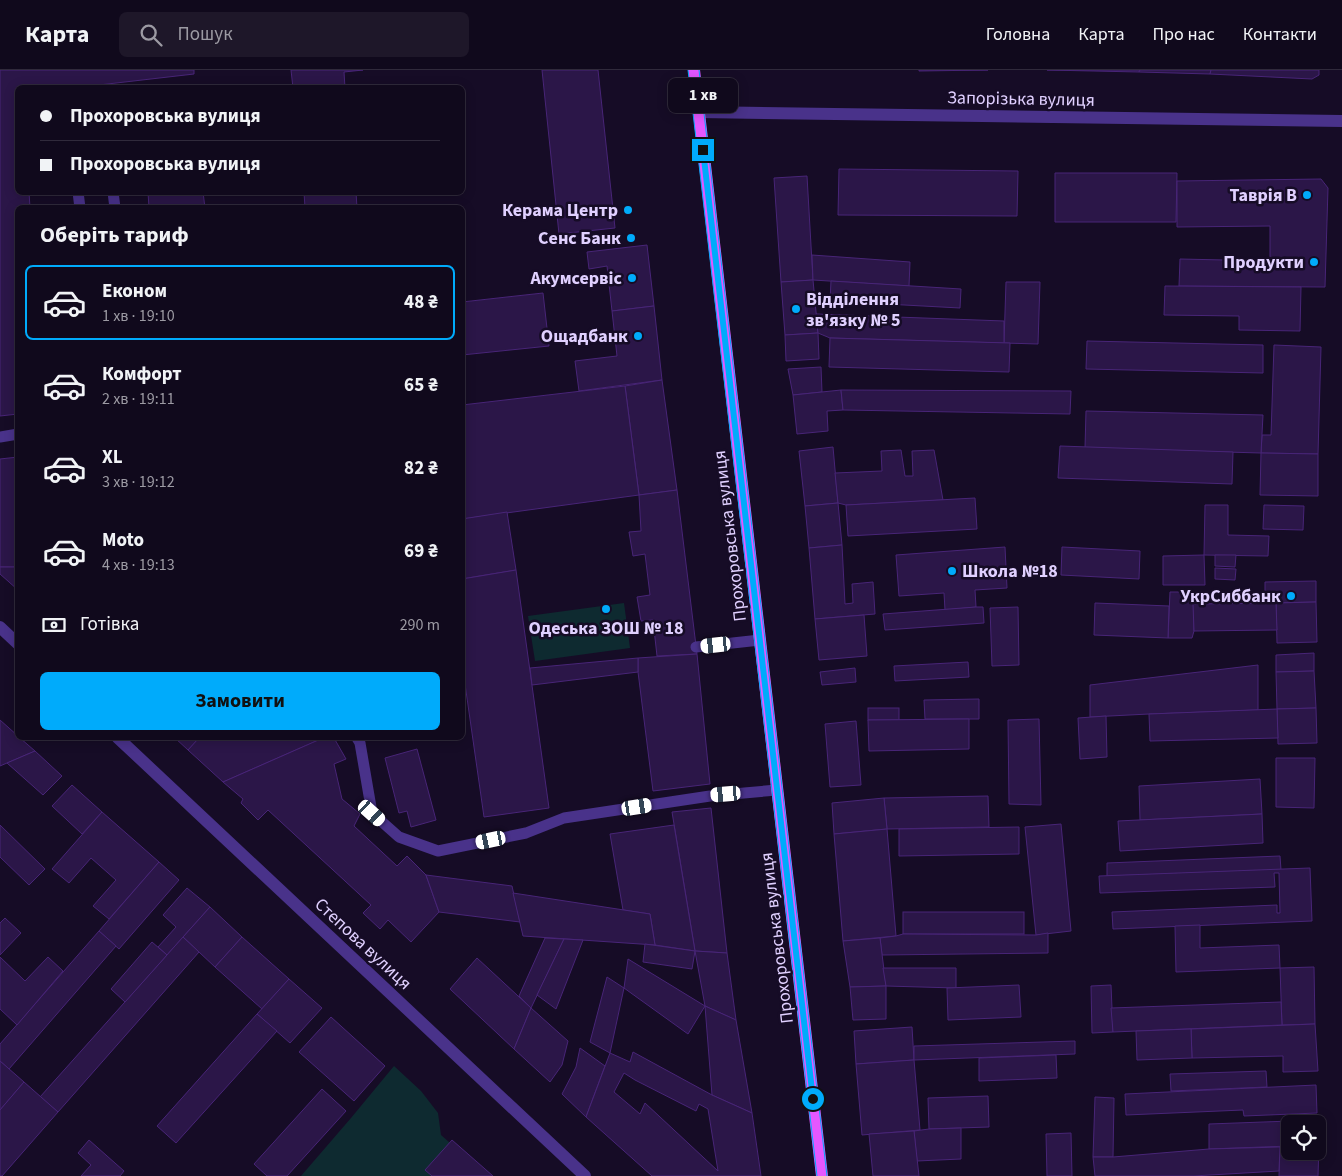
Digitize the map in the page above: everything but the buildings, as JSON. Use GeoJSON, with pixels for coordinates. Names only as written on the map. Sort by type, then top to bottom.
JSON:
{"type":"FeatureCollection","features":[{"type":"Feature","properties":{"kind":"main road","name":"Прохоровська вулиця"},"geometry":{"type":"LineString","coordinates":[[694,70],[822,1176]]}},
{"type":"Feature","properties":{"kind":"street","name":"Запорізька вулиця"},"geometry":{"type":"LineString","coordinates":[[699,112],[1342,122]]}},
{"type":"Feature","properties":{"kind":"street"},"geometry":{"type":"LineString","coordinates":[[0,627],[15,641]]}},
{"type":"Feature","properties":{"kind":"street","name":"Степова вулиця"},"geometry":{"type":"LineString","coordinates":[[120,740],[585,1176]]}},
{"type":"Feature","properties":{"kind":"lane"},"geometry":{"type":"LineString","coordinates":[[0,436],[15,434]]}},
{"type":"Feature","properties":{"kind":"lane"},"geometry":{"type":"LineString","coordinates":[[696,647],[760,640]]}},
{"type":"Feature","properties":{"kind":"lane"},"geometry":{"type":"LineString","coordinates":[[358,740],[372,813],[399,837],[438,851],[526,833],[564,818],[710,796],[777,790]]}},
{"type":"Feature","properties":{"kind":"green space"},"geometry":{"type":"Polygon","coordinates":[[[624,603],[630,648],[535,661],[528,616],[624,603]]]}},
{"type":"Feature","properties":{"kind":"green space"},"geometry":{"type":"Polygon","coordinates":[[[394,1066],[421,1091],[438,1113],[441,1135],[482,1176],[301,1176],[351,1118],[394,1066]]]}},
{"type":"Feature","properties":{"kind":"tram line"},"geometry":{"type":"LineString","coordinates":[[688,70],[817,1176]]}},
{"type":"Feature","properties":{"kind":"tram line"},"geometry":{"type":"LineString","coordinates":[[699,70],[827,1176]]}},
{"type":"Feature","properties":{"kind":"place","name":"Таврія В"},"geometry":{"type":"Point","coordinates":[1307,195]}},
{"type":"Feature","properties":{"kind":"place","name":"Керама Центр"},"geometry":{"type":"Point","coordinates":[628,210]}},
{"type":"Feature","properties":{"kind":"place","name":"Сенс Банк"},"geometry":{"type":"Point","coordinates":[631,238]}},
{"type":"Feature","properties":{"kind":"place","name":"Продукти"},"geometry":{"type":"Point","coordinates":[1314,262]}},
{"type":"Feature","properties":{"kind":"place","name":"Акумсервіс"},"geometry":{"type":"Point","coordinates":[632,278]}},
{"type":"Feature","properties":{"kind":"place","name":"Відділення зв'язку № 5"},"geometry":{"type":"Point","coordinates":[796,309]}},
{"type":"Feature","properties":{"kind":"place","name":"Ощадбанк"},"geometry":{"type":"Point","coordinates":[638,336]}},
{"type":"Feature","properties":{"kind":"place","name":"Школа №18"},"geometry":{"type":"Point","coordinates":[952,571]}},
{"type":"Feature","properties":{"kind":"place","name":"УкрСиббанк"},"geometry":{"type":"Point","coordinates":[1291,596]}},
{"type":"Feature","properties":{"kind":"place","name":"Одеська ЗОШ № 18"},"geometry":{"type":"Point","coordinates":[606,609]}},
{"type":"Feature","properties":{"kind":"route"},"geometry":{"type":"LineString","coordinates":[[703,150],[813,1099]]}}]}
